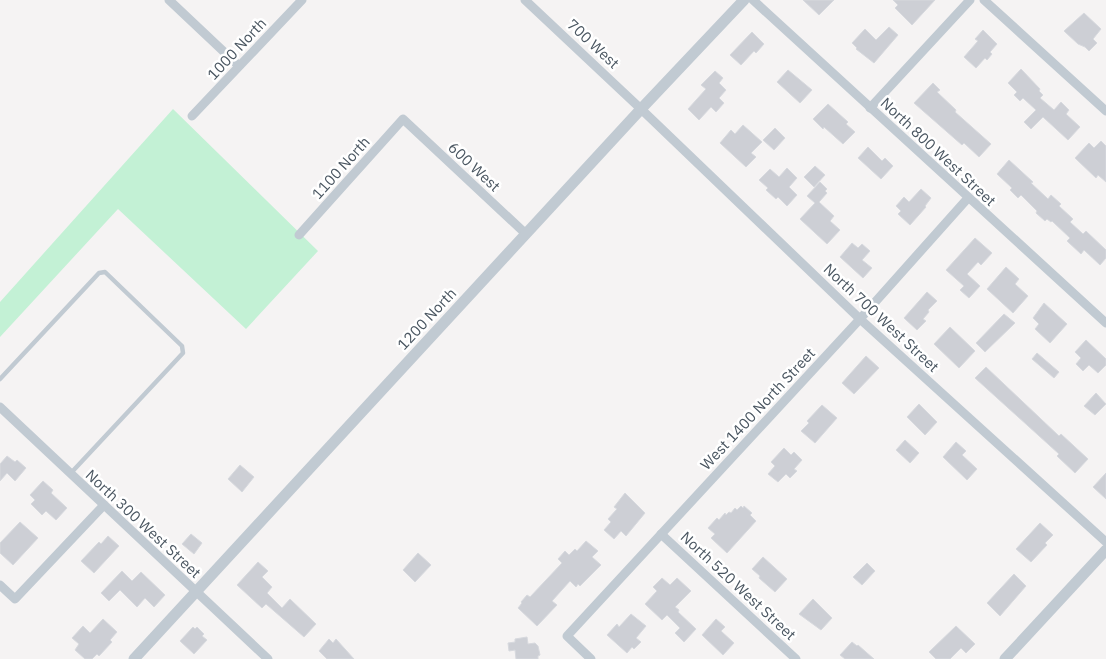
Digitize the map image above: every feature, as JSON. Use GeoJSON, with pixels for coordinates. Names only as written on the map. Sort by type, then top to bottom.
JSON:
{"type":"FeatureCollection","features":[{"type":"Feature","properties":{"kind":"street"},"geometry":{"type":"LineString","coordinates":[[169,0],[239,66]]}},
{"type":"Feature","properties":{"kind":"street","name":"1000 North"},"geometry":{"type":"LineString","coordinates":[[192,116],[302,0]]}},
{"type":"Feature","properties":{"kind":"street","name":"700 West"},"geometry":{"type":"LineString","coordinates":[[525,0],[641,109]]}},
{"type":"Feature","properties":{"kind":"street","name":"1200 North"},"geometry":{"type":"LineString","coordinates":[[134,659],[641,109],[744,0]]}},
{"type":"Feature","properties":{"kind":"street","name":"North 800 West Street"},"geometry":{"type":"LineString","coordinates":[[752,0],[1106,323]]}},
{"type":"Feature","properties":{"kind":"street"},"geometry":{"type":"LineString","coordinates":[[870,108],[970,0]]}},
{"type":"Feature","properties":{"kind":"street"},"geometry":{"type":"LineString","coordinates":[[984,0],[1106,111]]}},
{"type":"Feature","properties":{"kind":"street","name":"North 700 West Street"},"geometry":{"type":"LineString","coordinates":[[641,109],[860,319],[1106,542]]}},
{"type":"Feature","properties":{"kind":"street","name":"600 West"},"geometry":{"type":"LineString","coordinates":[[403,120],[526,234]]}},
{"type":"Feature","properties":{"kind":"street","name":"1100 North"},"geometry":{"type":"LineString","coordinates":[[299,235],[403,120]]}},
{"type":"Feature","properties":{"kind":"street","name":"West 1400 North Street"},"geometry":{"type":"LineString","coordinates":[[591,659],[567,636],[860,319],[968,198]]}},
{"type":"Feature","properties":{"kind":"street","name":"North 300 West Street"},"geometry":{"type":"LineString","coordinates":[[0,407],[268,659]]}},
{"type":"Feature","properties":{"kind":"street"},"geometry":{"type":"LineString","coordinates":[[0,586],[15,599],[104,505]]}},
{"type":"Feature","properties":{"kind":"street","name":"North 520 West Street"},"geometry":{"type":"LineString","coordinates":[[661,534],[796,659]]}},
{"type":"Feature","properties":{"kind":"street"},"geometry":{"type":"LineString","coordinates":[[1005,659],[1106,550]]}},
{"type":"Feature","properties":{"kind":"lane"},"geometry":{"type":"LineString","coordinates":[[0,379],[99,273],[105,272],[182,346],[183,353],[70,474]]}},
{"type":"Feature","properties":{"kind":"green space"},"geometry":{"type":"Polygon","coordinates":[[[173,109],[318,251],[246,329],[118,209],[0,337],[0,302],[173,109]]]}},
{"type":"Feature","properties":{"kind":"building"},"geometry":{"type":"Polygon","coordinates":[[[803,0],[834,0],[819,15],[803,0]]]}},
{"type":"Feature","properties":{"kind":"building"},"geometry":{"type":"Polygon","coordinates":[[[893,0],[935,0],[912,25],[895,8],[898,5],[893,0]]]}},
{"type":"Feature","properties":{"kind":"building"},"geometry":{"type":"Polygon","coordinates":[[[1084,13],[1101,29],[1093,39],[1097,43],[1089,51],[1064,31],[1084,13]]]}},
{"type":"Feature","properties":{"kind":"building"},"geometry":{"type":"Polygon","coordinates":[[[889,27],[898,35],[874,63],[856,49],[852,43],[865,29],[876,40],[889,27]]]}},
{"type":"Feature","properties":{"kind":"building"},"geometry":{"type":"Polygon","coordinates":[[[983,30],[997,44],[990,52],[992,54],[987,60],[985,58],[976,68],[964,57],[978,41],[975,39],[983,30]]]}},
{"type":"Feature","properties":{"kind":"building"},"geometry":{"type":"Polygon","coordinates":[[[752,32],[764,44],[756,53],[754,51],[741,65],[730,55],[752,32]]]}},
{"type":"Feature","properties":{"kind":"building"},"geometry":{"type":"Polygon","coordinates":[[[1021,69],[1040,89],[1039,91],[1043,95],[1040,98],[1054,110],[1061,102],[1069,110],[1066,114],[1080,127],[1068,140],[1043,117],[1031,129],[1024,122],[1036,110],[1023,98],[1020,101],[1014,95],[1017,92],[1008,83],[1021,69]]]}},
{"type":"Feature","properties":{"kind":"building"},"geometry":{"type":"Polygon","coordinates":[[[788,70],[812,90],[800,103],[777,82],[788,70]]]}},
{"type":"Feature","properties":{"kind":"building"},"geometry":{"type":"Polygon","coordinates":[[[715,71],[723,78],[719,83],[726,90],[719,98],[724,103],[716,112],[711,107],[699,120],[688,109],[706,89],[701,85],[715,71]]]}},
{"type":"Feature","properties":{"kind":"building"},"geometry":{"type":"Polygon","coordinates":[[[933,83],[940,90],[937,92],[956,110],[955,112],[991,144],[979,157],[964,143],[962,145],[914,103],[933,83]]]}},
{"type":"Feature","properties":{"kind":"building"},"geometry":{"type":"Polygon","coordinates":[[[828,104],[848,122],[846,124],[855,132],[843,144],[813,119],[828,104]]]}},
{"type":"Feature","properties":{"kind":"building"},"geometry":{"type":"Polygon","coordinates":[[[743,125],[762,142],[751,153],[756,157],[746,167],[720,143],[731,130],[735,134],[743,125]]]}},
{"type":"Feature","properties":{"kind":"building"},"geometry":{"type":"Polygon","coordinates":[[[775,128],[785,138],[774,150],[763,140],[775,128]]]}},
{"type":"Feature","properties":{"kind":"building"},"geometry":{"type":"Polygon","coordinates":[[[1101,141],[1106,146],[1106,182],[1098,175],[1096,178],[1075,158],[1089,143],[1094,148],[1101,141]]]}},
{"type":"Feature","properties":{"kind":"building"},"geometry":{"type":"Polygon","coordinates":[[[868,147],[882,161],[885,158],[893,166],[881,179],[858,158],[868,147]]]}},
{"type":"Feature","properties":{"kind":"building"},"geometry":{"type":"Polygon","coordinates":[[[1009,160],[1048,199],[1051,195],[1061,204],[1059,206],[1073,219],[1070,222],[1083,234],[1086,231],[1106,250],[1106,258],[1100,265],[1084,250],[1081,254],[1067,241],[1070,238],[1052,221],[1047,219],[1045,221],[1021,195],[1018,198],[1010,190],[1012,188],[997,174],[1009,160]]]}},
{"type":"Feature","properties":{"kind":"building"},"geometry":{"type":"Polygon","coordinates":[[[815,166],[825,175],[814,187],[804,177],[815,166]]]}},
{"type":"Feature","properties":{"kind":"building"},"geometry":{"type":"Polygon","coordinates":[[[787,168],[797,178],[789,187],[797,195],[787,206],[778,197],[776,199],[766,190],[768,188],[759,180],[770,169],[779,177],[787,168]]]}},
{"type":"Feature","properties":{"kind":"building"},"geometry":{"type":"Polygon","coordinates":[[[820,182],[827,189],[825,191],[827,193],[819,202],[834,216],[830,221],[840,230],[827,244],[800,219],[815,203],[807,196],[820,182]]]}},
{"type":"Feature","properties":{"kind":"building"},"geometry":{"type":"Polygon","coordinates":[[[921,189],[931,198],[926,207],[910,225],[898,214],[901,211],[896,206],[904,197],[909,202],[921,189]]]}},
{"type":"Feature","properties":{"kind":"building"},"geometry":{"type":"Polygon","coordinates":[[[975,238],[992,253],[981,265],[978,262],[967,274],[980,286],[969,298],[960,290],[964,286],[946,270],[975,238]]]}},
{"type":"Feature","properties":{"kind":"building"},"geometry":{"type":"Polygon","coordinates":[[[852,243],[858,248],[862,244],[870,251],[862,260],[872,268],[863,278],[840,257],[852,243]]]}},
{"type":"Feature","properties":{"kind":"building"},"geometry":{"type":"Polygon","coordinates":[[[1006,267],[1019,279],[1015,284],[1028,296],[1013,313],[987,289],[1006,267]]]}},
{"type":"Feature","properties":{"kind":"building"},"geometry":{"type":"Polygon","coordinates":[[[927,292],[937,301],[928,310],[929,312],[923,319],[926,321],[917,330],[904,318],[927,292]]]}},
{"type":"Feature","properties":{"kind":"building"},"geometry":{"type":"Polygon","coordinates":[[[1044,303],[1067,324],[1050,343],[1035,329],[1039,324],[1033,318],[1044,303]]]}},
{"type":"Feature","properties":{"kind":"building"},"geometry":{"type":"Polygon","coordinates":[[[1004,314],[1015,323],[985,352],[976,343],[1004,314]]]}},
{"type":"Feature","properties":{"kind":"building"},"geometry":{"type":"Polygon","coordinates":[[[950,327],[975,351],[959,368],[934,344],[950,327]]]}},
{"type":"Feature","properties":{"kind":"building"},"geometry":{"type":"Polygon","coordinates":[[[1086,340],[1106,359],[1106,365],[1098,373],[1089,365],[1083,371],[1076,364],[1081,358],[1075,352],[1086,340]]]}},
{"type":"Feature","properties":{"kind":"building"},"geometry":{"type":"Polygon","coordinates":[[[1037,353],[1059,372],[1054,378],[1032,359],[1037,353]]]}},
{"type":"Feature","properties":{"kind":"building"},"geometry":{"type":"Polygon","coordinates":[[[866,356],[879,368],[854,394],[842,383],[866,356]]]}},
{"type":"Feature","properties":{"kind":"building"},"geometry":{"type":"Polygon","coordinates":[[[986,367],[1059,436],[1061,434],[1088,459],[1075,473],[1057,456],[1059,454],[975,378],[986,367]]]}},
{"type":"Feature","properties":{"kind":"building"},"geometry":{"type":"Polygon","coordinates":[[[1096,393],[1106,404],[1095,415],[1084,406],[1096,393]]]}},
{"type":"Feature","properties":{"kind":"building"},"geometry":{"type":"Polygon","coordinates":[[[919,404],[937,422],[925,435],[907,417],[919,404]]]}},
{"type":"Feature","properties":{"kind":"building"},"geometry":{"type":"Polygon","coordinates":[[[822,405],[837,418],[815,443],[801,431],[809,423],[807,421],[822,405]]]}},
{"type":"Feature","properties":{"kind":"building"},"geometry":{"type":"Polygon","coordinates":[[[905,440],[919,453],[910,463],[896,450],[905,440]]]}},
{"type":"Feature","properties":{"kind":"building"},"geometry":{"type":"Polygon","coordinates":[[[956,442],[966,451],[962,455],[977,469],[967,480],[943,457],[956,442]]]}},
{"type":"Feature","properties":{"kind":"building"},"geometry":{"type":"Polygon","coordinates":[[[784,448],[791,455],[794,452],[802,460],[794,469],[797,471],[790,478],[786,474],[778,482],[768,474],[775,466],[771,462],[784,448]]]}},
{"type":"Feature","properties":{"kind":"building"},"geometry":{"type":"Polygon","coordinates":[[[7,456],[15,462],[17,460],[26,468],[15,481],[7,473],[0,481],[0,464],[7,456]]]}},
{"type":"Feature","properties":{"kind":"building"},"geometry":{"type":"Polygon","coordinates":[[[240,465],[254,477],[242,492],[228,479],[240,465]]]}},
{"type":"Feature","properties":{"kind":"building"},"geometry":{"type":"Polygon","coordinates":[[[1106,473],[1106,499],[1093,487],[1106,473]]]}},
{"type":"Feature","properties":{"kind":"building"},"geometry":{"type":"Polygon","coordinates":[[[43,481],[53,490],[51,493],[67,508],[56,520],[46,511],[42,515],[31,504],[35,500],[30,495],[43,481]]]}},
{"type":"Feature","properties":{"kind":"building"},"geometry":{"type":"Polygon","coordinates":[[[625,493],[645,513],[626,536],[621,531],[614,539],[604,530],[611,522],[608,519],[617,509],[614,507],[625,493]]]}},
{"type":"Feature","properties":{"kind":"building"},"geometry":{"type":"Polygon","coordinates":[[[741,506],[743,508],[744,506],[752,513],[750,515],[756,521],[727,553],[711,538],[715,534],[708,528],[717,518],[719,520],[725,513],[726,515],[729,512],[731,513],[735,508],[737,510],[741,506]]]}},
{"type":"Feature","properties":{"kind":"building"},"geometry":{"type":"Polygon","coordinates":[[[20,522],[38,538],[13,565],[0,553],[0,543],[20,522]]]}},
{"type":"Feature","properties":{"kind":"building"},"geometry":{"type":"Polygon","coordinates":[[[1040,523],[1053,535],[1045,543],[1047,545],[1031,562],[1016,549],[1040,523]]]}},
{"type":"Feature","properties":{"kind":"building"},"geometry":{"type":"Polygon","coordinates":[[[191,534],[202,543],[194,554],[182,544],[191,534]]]}},
{"type":"Feature","properties":{"kind":"building"},"geometry":{"type":"Polygon","coordinates":[[[108,536],[119,546],[94,573],[81,561],[99,542],[101,544],[108,536]]]}},
{"type":"Feature","properties":{"kind":"building"},"geometry":{"type":"Polygon","coordinates":[[[586,541],[598,551],[592,557],[601,565],[580,586],[578,584],[576,587],[570,581],[552,601],[557,605],[537,626],[518,608],[521,602],[527,595],[530,597],[562,563],[558,559],[565,551],[569,555],[575,549],[577,551],[586,541]]]}},
{"type":"Feature","properties":{"kind":"building"},"geometry":{"type":"Polygon","coordinates":[[[418,553],[431,565],[415,582],[403,570],[418,553]]]}},
{"type":"Feature","properties":{"kind":"building"},"geometry":{"type":"Polygon","coordinates":[[[763,557],[787,579],[775,592],[752,569],[763,557]]]}},
{"type":"Feature","properties":{"kind":"building"},"geometry":{"type":"Polygon","coordinates":[[[258,562],[268,571],[262,577],[272,587],[267,593],[282,608],[290,599],[316,624],[304,637],[266,604],[262,608],[237,585],[258,562]]]}},
{"type":"Feature","properties":{"kind":"building"},"geometry":{"type":"Polygon","coordinates":[[[867,563],[875,571],[862,585],[853,577],[867,563]]]}},
{"type":"Feature","properties":{"kind":"building"},"geometry":{"type":"Polygon","coordinates":[[[122,571],[132,581],[141,572],[165,595],[154,607],[145,598],[137,607],[120,590],[109,601],[101,593],[122,571]]]}},
{"type":"Feature","properties":{"kind":"building"},"geometry":{"type":"Polygon","coordinates":[[[1014,574],[1026,586],[1000,616],[987,603],[1014,574]]]}},
{"type":"Feature","properties":{"kind":"building"},"geometry":{"type":"Polygon","coordinates":[[[662,578],[670,585],[677,578],[691,591],[675,607],[696,629],[684,642],[675,633],[680,628],[667,615],[662,620],[645,604],[657,591],[653,587],[662,578]]]}},
{"type":"Feature","properties":{"kind":"building"},"geometry":{"type":"Polygon","coordinates":[[[813,599],[832,618],[821,630],[799,614],[813,599]]]}},
{"type":"Feature","properties":{"kind":"building"},"geometry":{"type":"Polygon","coordinates":[[[631,614],[646,626],[636,638],[641,642],[634,649],[632,647],[627,653],[607,635],[617,624],[619,627],[631,614]]]}},
{"type":"Feature","properties":{"kind":"building"},"geometry":{"type":"Polygon","coordinates":[[[103,619],[117,632],[110,640],[112,642],[99,656],[97,654],[92,659],[85,659],[75,650],[79,644],[72,638],[83,626],[90,633],[103,619]]]}},
{"type":"Feature","properties":{"kind":"building"},"geometry":{"type":"Polygon","coordinates":[[[716,619],[725,627],[721,631],[734,643],[723,655],[702,635],[716,619]]]}},
{"type":"Feature","properties":{"kind":"building"},"geometry":{"type":"Polygon","coordinates":[[[956,626],[975,644],[966,653],[961,648],[950,659],[936,659],[929,652],[956,626]]]}},
{"type":"Feature","properties":{"kind":"building"},"geometry":{"type":"Polygon","coordinates":[[[193,627],[195,629],[197,627],[204,634],[202,636],[207,640],[194,654],[180,641],[193,627]]]}},
{"type":"Feature","properties":{"kind":"building"},"geometry":{"type":"Polygon","coordinates":[[[527,637],[528,644],[535,643],[538,646],[540,655],[538,659],[516,659],[515,650],[509,651],[508,643],[515,642],[515,639],[527,637]]]}},
{"type":"Feature","properties":{"kind":"building"},"geometry":{"type":"Polygon","coordinates":[[[329,639],[333,643],[336,639],[354,659],[327,659],[319,651],[329,639]]]}},
{"type":"Feature","properties":{"kind":"building"},"geometry":{"type":"Polygon","coordinates":[[[852,642],[874,659],[845,659],[840,655],[852,642]]]}}]}
